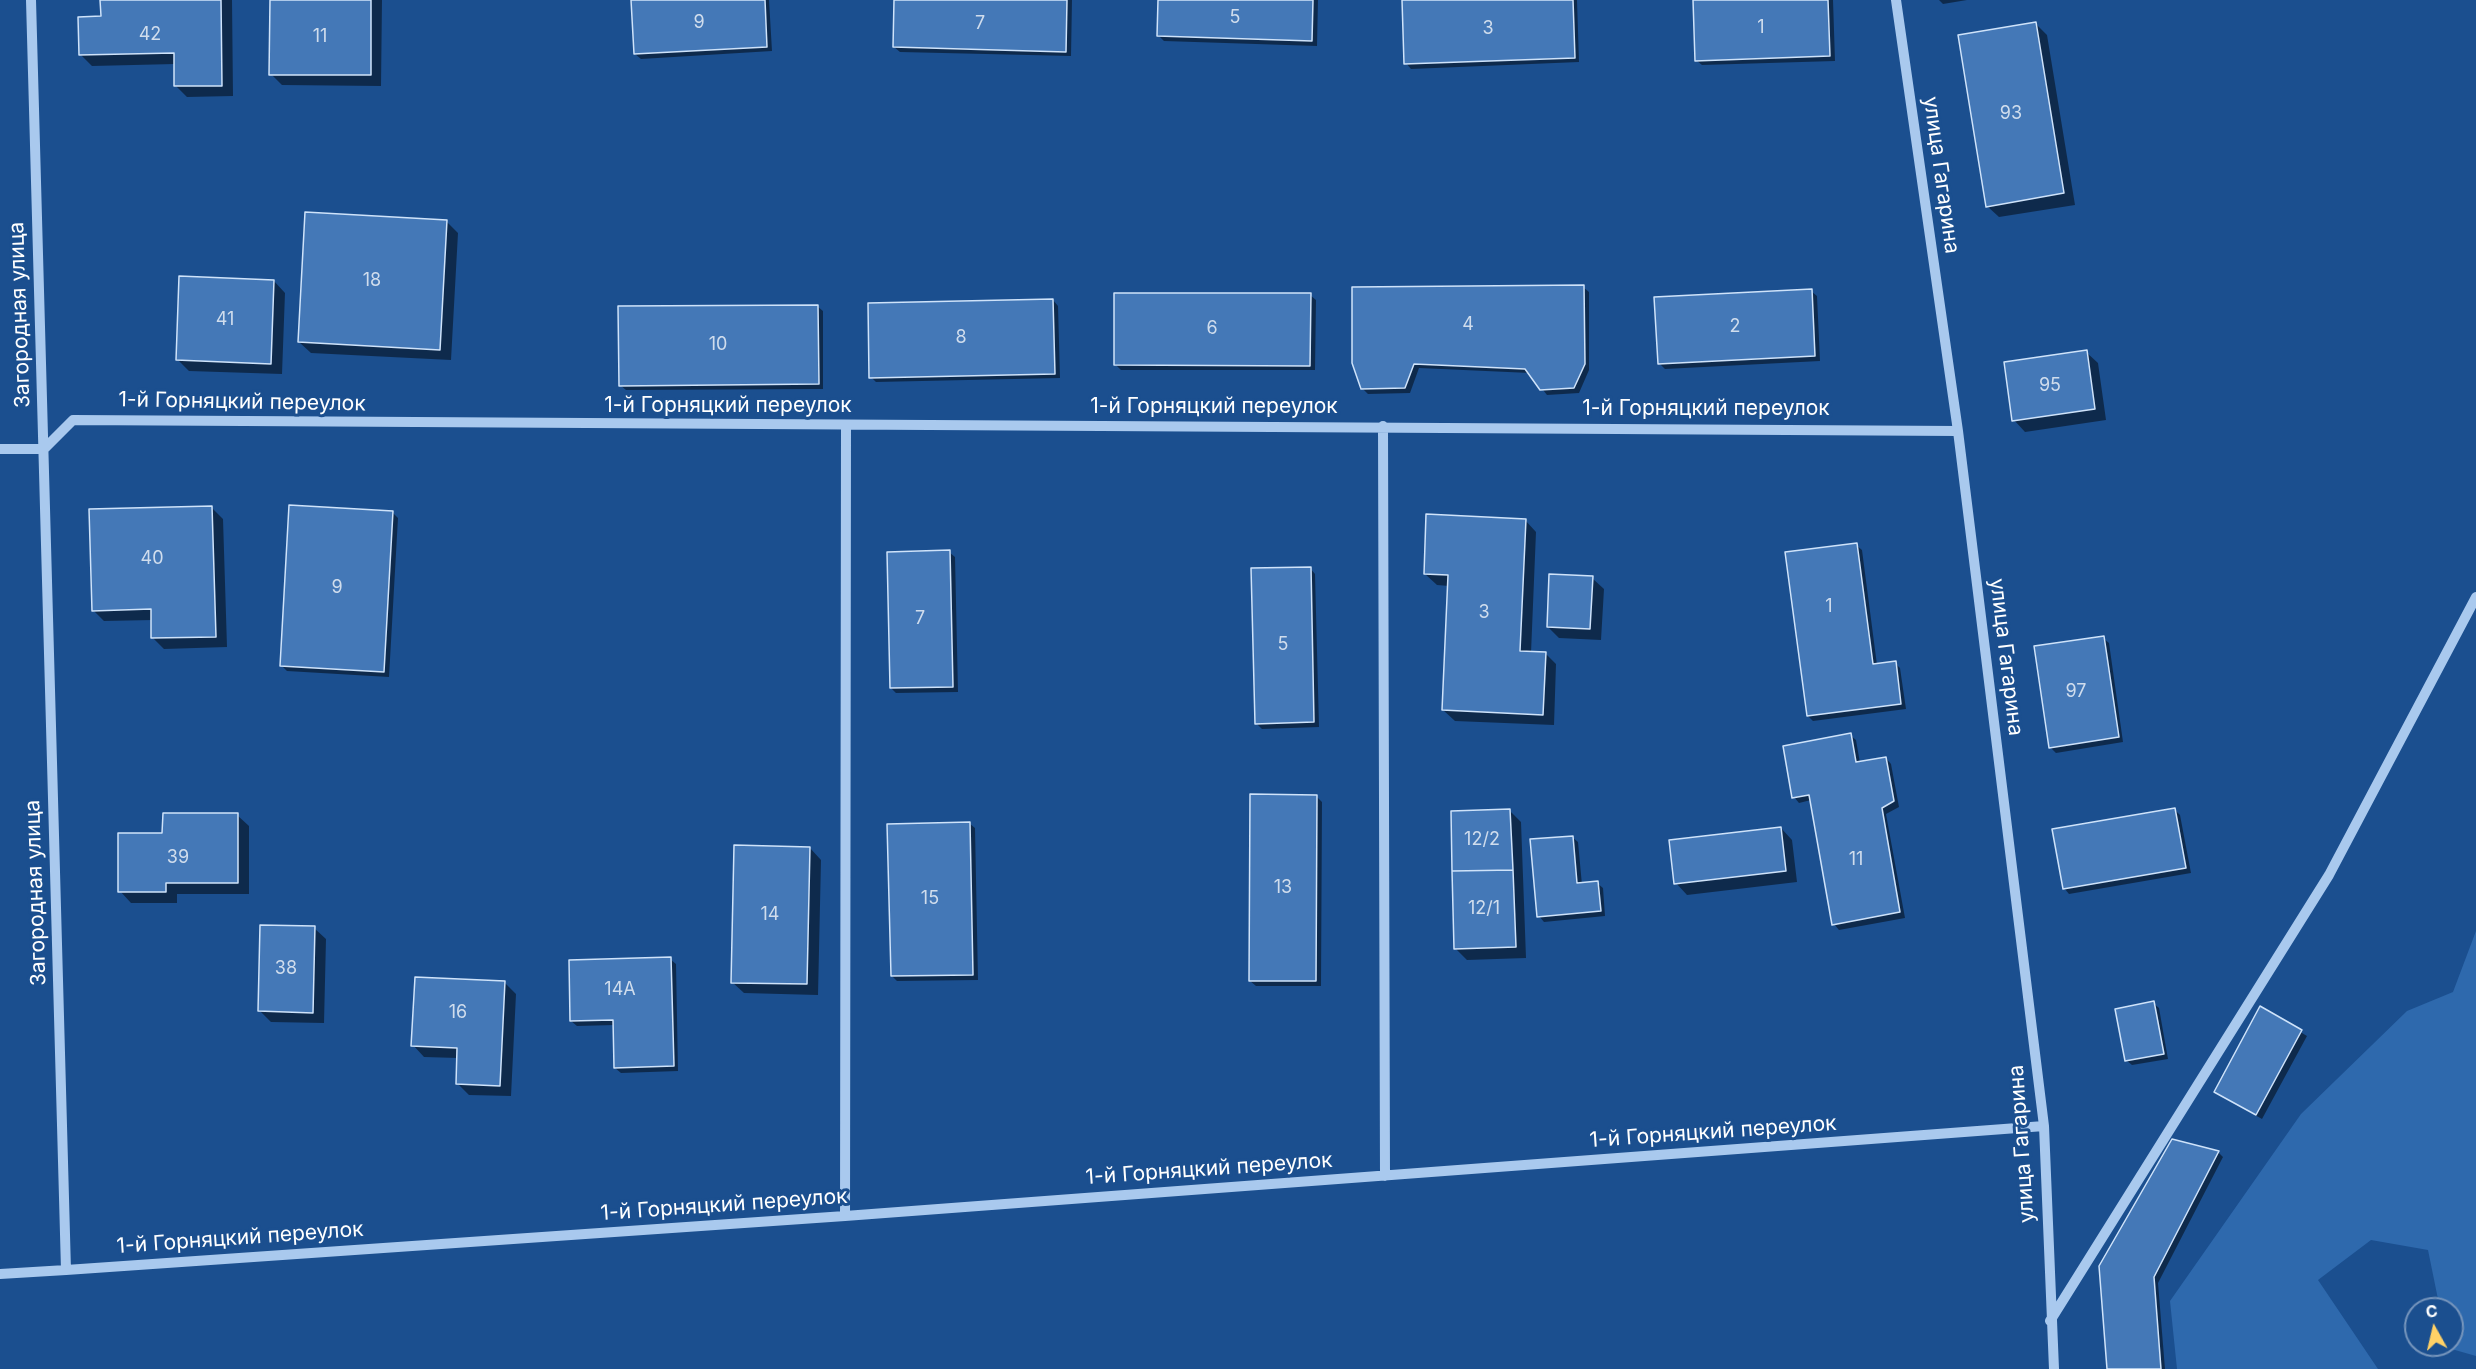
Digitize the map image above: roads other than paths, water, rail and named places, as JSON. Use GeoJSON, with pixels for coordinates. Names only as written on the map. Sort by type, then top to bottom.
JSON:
{"type":"FeatureCollection","features":[{"type":"Feature","properties":{"kind":"street","name":"Загородная улица"},"geometry":{"type":"LineString","coordinates":[[31,0],[66,1270]]}},
{"type":"Feature","properties":{"kind":"street","name":"улица Гагарина"},"geometry":{"type":"LineString","coordinates":[[1896,0],[1958,431],[2044,1126],[2050,1322],[2054,1369]]}},
{"type":"Feature","properties":{"kind":"street","name":"1-й Горняцкий переулок"},"geometry":{"type":"LineString","coordinates":[[44,449],[73,420],[1958,431]]}},
{"type":"Feature","properties":{"kind":"street"},"geometry":{"type":"LineString","coordinates":[[845,1216],[846,426]]}},
{"type":"Feature","properties":{"kind":"street"},"geometry":{"type":"LineString","coordinates":[[1383,426],[1385,1176]]}},
{"type":"Feature","properties":{"kind":"street"},"geometry":{"type":"LineString","coordinates":[[0,449],[44,449]]}},
{"type":"Feature","properties":{"kind":"street"},"geometry":{"type":"LineString","coordinates":[[2050,1322],[2329,875],[2476,597]]}},
{"type":"Feature","properties":{"kind":"street","name":"1-й Горняцкий переулок"},"geometry":{"type":"LineString","coordinates":[[66,1270],[845,1216],[2044,1126]]}},
{"type":"Feature","properties":{"kind":"street"},"geometry":{"type":"LineString","coordinates":[[0,1274],[66,1270]]}}]}
